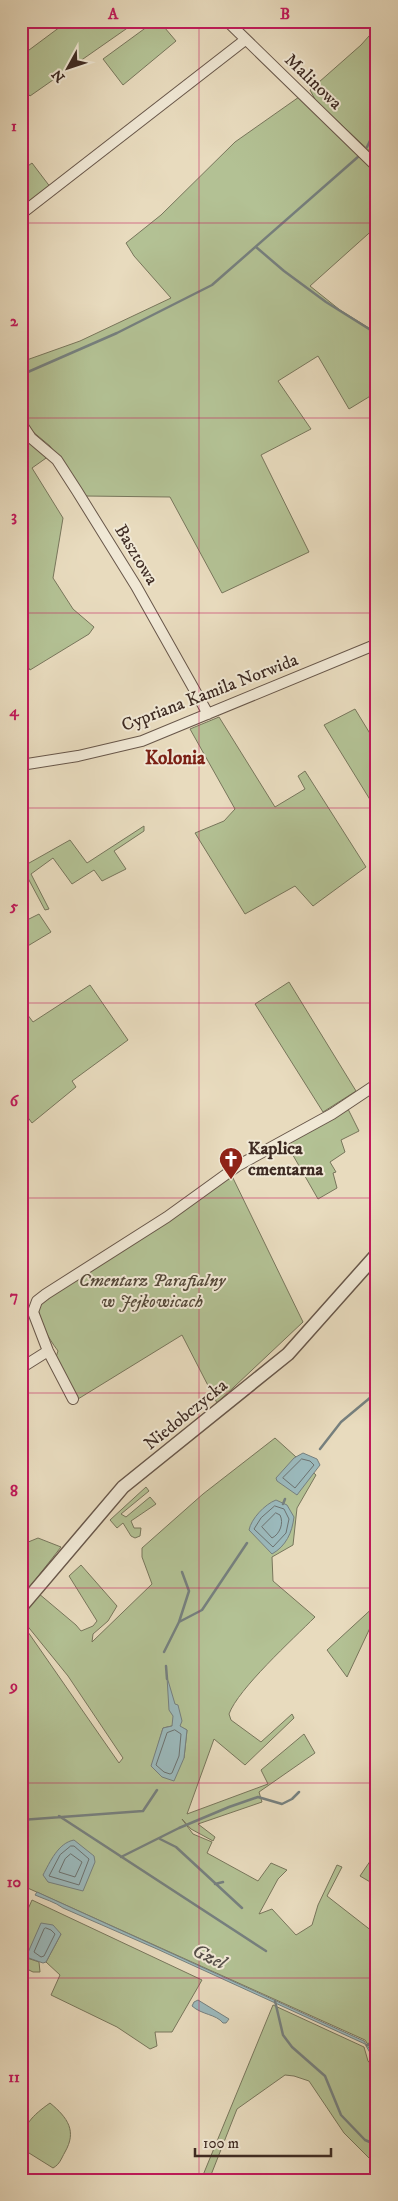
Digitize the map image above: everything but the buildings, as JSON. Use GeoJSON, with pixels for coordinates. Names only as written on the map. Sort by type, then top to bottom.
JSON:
{"type":"FeatureCollection","features":[{"type":"Feature","properties":{"kind":"street","name":"Malinowa"},"geometry":{"type":"LineString","coordinates":[[227,21],[377,167]]}},
{"type":"Feature","properties":{"kind":"street"},"geometry":{"type":"LineString","coordinates":[[21,214],[245,40]]}},
{"type":"Feature","properties":{"kind":"street","name":"Basztowa"},"geometry":{"type":"LineString","coordinates":[[21,423],[30,438],[57,460],[77,491],[136,586],[208,714]]}},
{"type":"Feature","properties":{"kind":"street","name":"Cypriana Kamila Norwida"},"geometry":{"type":"LineString","coordinates":[[21,765],[78,756],[142,741],[377,644]]}},
{"type":"Feature","properties":{"kind":"street"},"geometry":{"type":"LineString","coordinates":[[73,1399],[48,1351],[33,1312],[37,1301],[167,1216],[239,1165],[332,1114],[377,1084]]}},
{"type":"Feature","properties":{"kind":"street","name":"Niedobczycka"},"geometry":{"type":"LineString","coordinates":[[21,1607],[123,1487],[288,1354],[377,1254]]}},
{"type":"Feature","properties":{"kind":"street"},"geometry":{"type":"LineString","coordinates":[[21,1368],[48,1351]]}},
{"type":"Feature","properties":{"kind":"green space"},"geometry":{"type":"Polygon","coordinates":[[[68,21],[136,22],[30,96],[21,86],[21,56],[68,21]]]}},
{"type":"Feature","properties":{"kind":"green space"},"geometry":{"type":"Polygon","coordinates":[[[155,21],[159,21],[176,41],[123,85],[103,59],[155,21]]]}},
{"type":"Feature","properties":{"kind":"green space"},"geometry":{"type":"Polygon","coordinates":[[[377,27],[377,158],[316,101],[310,90],[361,45],[377,27]]]}},
{"type":"Feature","properties":{"kind":"green space"},"geometry":{"type":"Polygon","coordinates":[[[299,97],[377,173],[377,226],[310,286],[340,310],[377,333],[377,392],[349,409],[318,356],[278,381],[311,429],[261,455],[309,552],[222,593],[170,497],[85,496],[50,446],[32,431],[21,415],[21,362],[80,341],[171,298],[134,256],[126,243],[161,215],[235,142],[299,97]]]}},
{"type":"Feature","properties":{"kind":"green space"},"geometry":{"type":"Polygon","coordinates":[[[32,163],[51,188],[21,211],[21,171],[32,163]]]}},
{"type":"Feature","properties":{"kind":"green space"},"geometry":{"type":"Polygon","coordinates":[[[21,429],[49,456],[32,468],[63,518],[53,578],[73,609],[94,627],[89,634],[30,670],[21,655],[21,429]]]}},
{"type":"Feature","properties":{"kind":"green space"},"geometry":{"type":"Polygon","coordinates":[[[355,709],[377,745],[377,811],[324,725],[355,709]]]}},
{"type":"Feature","properties":{"kind":"green space"},"geometry":{"type":"Polygon","coordinates":[[[219,717],[275,807],[305,789],[298,776],[305,771],[366,867],[313,906],[295,886],[245,914],[195,833],[224,821],[235,809],[190,729],[219,717]]]}},
{"type":"Feature","properties":{"kind":"green space"},"geometry":{"type":"Polygon","coordinates":[[[144,826],[144,831],[114,851],[126,869],[102,881],[94,870],[72,884],[53,858],[31,874],[49,909],[45,910],[22,867],[70,840],[87,863],[144,826]]]}},
{"type":"Feature","properties":{"kind":"green space"},"geometry":{"type":"Polygon","coordinates":[[[39,914],[51,932],[21,950],[21,923],[39,914]]]}},
{"type":"Feature","properties":{"kind":"green space"},"geometry":{"type":"Polygon","coordinates":[[[289,982],[356,1091],[323,1112],[255,1004],[289,982]]]}},
{"type":"Feature","properties":{"kind":"green space"},"geometry":{"type":"Polygon","coordinates":[[[90,985],[128,1040],[72,1081],[76,1087],[32,1123],[21,1108],[21,1006],[33,1022],[90,985]]]}},
{"type":"Feature","properties":{"kind":"green space"},"geometry":{"type":"Polygon","coordinates":[[[348,1109],[359,1131],[341,1140],[345,1152],[330,1162],[336,1172],[333,1173],[337,1188],[318,1199],[286,1143],[348,1109]]]}},
{"type":"Feature","properties":{"kind":"green space","name":"Cmentarz Parafialny w Jejkowicach"},"geometry":{"type":"Polygon","coordinates":[[[231,1174],[303,1322],[217,1403],[182,1335],[78,1399],[56,1357],[58,1351],[48,1336],[42,1321],[38,1309],[44,1299],[231,1174]]]}},
{"type":"Feature","properties":{"kind":"green space"},"geometry":{"type":"Polygon","coordinates":[[[275,1438],[316,1475],[297,1508],[293,1545],[272,1557],[273,1581],[315,1617],[254,1678],[243,1691],[229,1714],[231,1720],[261,1742],[292,1714],[294,1718],[245,1765],[214,1739],[187,1814],[268,1784],[261,1770],[304,1734],[315,1753],[259,1792],[262,1802],[198,1824],[215,1837],[213,1841],[191,1829],[182,1819],[193,1834],[212,1842],[207,1853],[258,1881],[271,1863],[287,1870],[278,1879],[259,1914],[272,1909],[296,1935],[312,1925],[318,1905],[337,1865],[342,1867],[327,1896],[377,1935],[377,2058],[365,2040],[21,1885],[21,1775],[23,1773],[21,1770],[21,1622],[119,1763],[123,1758],[68,1676],[21,1618],[21,1615],[38,1593],[81,1631],[93,1626],[97,1621],[69,1576],[81,1565],[117,1606],[108,1621],[93,1634],[92,1642],[152,1584],[142,1557],[142,1548],[203,1494],[275,1438]],[[176,1725],[163,1728],[159,1742],[184,1758],[187,1730],[176,1725]]]}},
{"type":"Feature","properties":{"kind":"green space"},"geometry":{"type":"Polygon","coordinates":[[[146,1487],[149,1491],[121,1514],[126,1517],[150,1497],[156,1504],[131,1521],[134,1528],[141,1528],[140,1536],[135,1538],[131,1536],[123,1523],[117,1528],[110,1520],[146,1487]]]}},
{"type":"Feature","properties":{"kind":"green space"},"geometry":{"type":"Polygon","coordinates":[[[38,1538],[61,1547],[21,1598],[21,1545],[38,1538]]]}},
{"type":"Feature","properties":{"kind":"green space"},"geometry":{"type":"Polygon","coordinates":[[[377,1604],[377,1613],[347,1677],[327,1650],[377,1604]]]}},
{"type":"Feature","properties":{"kind":"green space"},"geometry":{"type":"Polygon","coordinates":[[[377,1851],[377,1886],[360,1876],[377,1851]]]}},
{"type":"Feature","properties":{"kind":"green space"},"geometry":{"type":"Polygon","coordinates":[[[32,1900],[202,1980],[172,2032],[155,2032],[157,2046],[150,2049],[117,2027],[51,1995],[60,1975],[46,1962],[61,1934],[27,1958],[39,1962],[40,1972],[33,1972],[25,1968],[21,1975],[21,1925],[32,1900]]]}},
{"type":"Feature","properties":{"kind":"green space"},"geometry":{"type":"Polygon","coordinates":[[[273,2005],[364,2047],[368,2061],[377,2071],[377,2166],[344,2133],[309,2081],[285,2075],[237,2109],[209,2180],[201,2180],[273,2005]]]}},
{"type":"Feature","properties":{"kind":"green space"},"geometry":{"type":"Polygon","coordinates":[[[50,2103],[62,2114],[69,2125],[70,2131],[69,2144],[60,2161],[53,2168],[21,2148],[23,2133],[29,2122],[50,2103]]]}},
{"type":"Feature","properties":{"kind":"water"},"geometry":{"type":"Polygon","coordinates":[[[303,1453],[317,1459],[320,1465],[297,1495],[277,1481],[276,1478],[294,1458],[303,1453]]]}},
{"type":"Feature","properties":{"kind":"water"},"geometry":{"type":"Polygon","coordinates":[[[276,1500],[287,1505],[294,1517],[288,1539],[272,1554],[249,1530],[259,1512],[276,1500]]]}},
{"type":"Feature","properties":{"kind":"water"},"geometry":{"type":"Polygon","coordinates":[[[167,1677],[175,1704],[178,1705],[182,1721],[180,1726],[187,1730],[184,1758],[174,1781],[162,1777],[151,1766],[163,1728],[172,1726],[173,1716],[169,1710],[167,1677]]]}},
{"type":"Feature","properties":{"kind":"water"},"geometry":{"type":"Polygon","coordinates":[[[74,1840],[94,1856],[95,1862],[83,1891],[48,1882],[43,1875],[59,1849],[74,1840]]]}},
{"type":"Feature","properties":{"kind":"water"},"geometry":{"type":"Polygon","coordinates":[[[37,1892],[364,2041],[377,2059],[377,2065],[365,2044],[35,1895],[37,1892]]]}},
{"type":"Feature","properties":{"kind":"water"},"geometry":{"type":"Polygon","coordinates":[[[41,1923],[53,1925],[61,1934],[46,1962],[43,1963],[26,1957],[41,1923]]]}},
{"type":"Feature","properties":{"kind":"water"},"geometry":{"type":"Polygon","coordinates":[[[198,2000],[229,2019],[226,2023],[223,2023],[217,2018],[196,2009],[192,2006],[198,2000]]]}},
{"type":"Feature","properties":{"kind":"waterway"},"geometry":{"type":"LineString","coordinates":[[367,147],[377,126]]}},
{"type":"Feature","properties":{"kind":"waterway"},"geometry":{"type":"LineString","coordinates":[[21,375],[117,333],[212,285],[359,156]]}},
{"type":"Feature","properties":{"kind":"waterway"},"geometry":{"type":"LineString","coordinates":[[256,247],[284,271],[326,302],[377,334]]}},
{"type":"Feature","properties":{"kind":"waterway"},"geometry":{"type":"LineString","coordinates":[[320,1449],[341,1422],[377,1392]]}},
{"type":"Feature","properties":{"kind":"waterway"},"geometry":{"type":"LineString","coordinates":[[283,1504],[285,1499]]}},
{"type":"Feature","properties":{"kind":"waterway"},"geometry":{"type":"LineString","coordinates":[[164,1652],[179,1622],[202,1610],[247,1543]]}},
{"type":"Feature","properties":{"kind":"waterway"},"geometry":{"type":"LineString","coordinates":[[179,1622],[189,1591],[182,1572]]}},
{"type":"Feature","properties":{"kind":"waterway"},"geometry":{"type":"LineString","coordinates":[[166,1666],[167,1679]]}},
{"type":"Feature","properties":{"kind":"waterway"},"geometry":{"type":"LineString","coordinates":[[21,1820],[143,1811],[157,1790]]}},
{"type":"Feature","properties":{"kind":"waterway"},"geometry":{"type":"LineString","coordinates":[[121,1857],[179,1828],[229,1807],[258,1797],[282,1804],[292,1799],[299,1792]]}},
{"type":"Feature","properties":{"kind":"waterway"},"geometry":{"type":"LineString","coordinates":[[59,1816],[266,1951]]}},
{"type":"Feature","properties":{"kind":"waterway"},"geometry":{"type":"LineString","coordinates":[[160,1839],[176,1847],[242,1908]]}},
{"type":"Feature","properties":{"kind":"waterway"},"geometry":{"type":"LineString","coordinates":[[215,1884],[223,1882]]}},
{"type":"Feature","properties":{"kind":"waterway"},"geometry":{"type":"LineString","coordinates":[[275,2001],[283,2035],[292,2047],[325,2076],[341,2115],[365,2140],[377,2145]]}},
{"type":"Feature","properties":{"kind":"waterway"},"geometry":{"type":"LineString","coordinates":[[367,2045],[377,2039]]}},
{"type":"Feature","properties":{"kind":"place","name":"Kaplica cmentarna"},"geometry":{"type":"Point","coordinates":[231,1180]}},
{"type":"Feature","properties":{"kind":"district","name":"Kolonia"},"geometry":{"type":"Point","coordinates":[175,758]}},
{"type":"Feature","properties":{"kind":"water label","name":"Gzel"},"geometry":{"type":"Point","coordinates":[209,1957]}}]}
